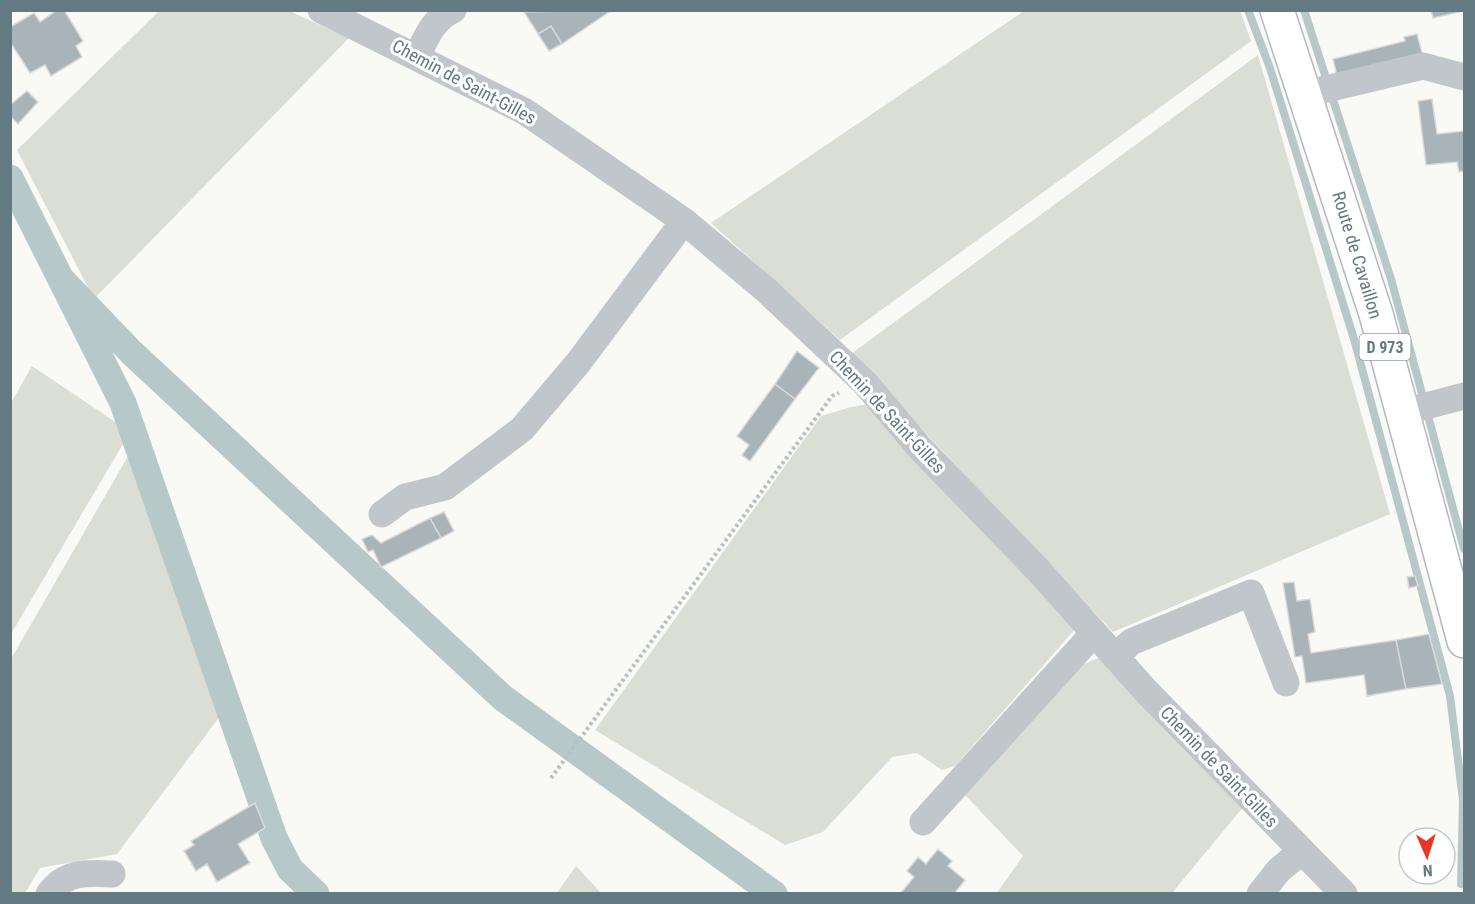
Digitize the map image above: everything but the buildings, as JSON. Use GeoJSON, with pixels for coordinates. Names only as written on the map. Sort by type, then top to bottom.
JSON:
{"type":"FeatureCollection","features":[{"type":"Feature","properties":{"kind":"main road","name":"Route de Cavaillon"},"geometry":{"type":"LineString","coordinates":[[1277,10],[1376,314],[1464,641]]}},
{"type":"Feature","properties":{"kind":"street","name":"Chemin de Saint-Gilles"},"geometry":{"type":"LineString","coordinates":[[321,10],[524,111],[684,221],[766,290],[865,383],[920,448],[1038,570],[1115,657],[1344,894]]}},
{"type":"Feature","properties":{"kind":"street"},"geometry":{"type":"LineString","coordinates":[[417,56],[429,32],[443,15],[453,10]]}},
{"type":"Feature","properties":{"kind":"street"},"geometry":{"type":"LineString","coordinates":[[1305,94],[1423,66],[1464,77]]}},
{"type":"Feature","properties":{"kind":"street"},"geometry":{"type":"LineString","coordinates":[[382,514],[405,497],[445,487],[522,429],[578,363],[684,221]]}},
{"type":"Feature","properties":{"kind":"street"},"geometry":{"type":"LineString","coordinates":[[1403,412],[1464,396]]}},
{"type":"Feature","properties":{"kind":"street"},"geometry":{"type":"LineString","coordinates":[[1115,657],[1131,642],[1251,593],[1286,683]]}},
{"type":"Feature","properties":{"kind":"street"},"geometry":{"type":"LineString","coordinates":[[923,822],[1094,633]]}},
{"type":"Feature","properties":{"kind":"street"},"geometry":{"type":"LineString","coordinates":[[1260,894],[1279,870],[1302,851]]}},
{"type":"Feature","properties":{"kind":"street"},"geometry":{"type":"LineString","coordinates":[[49,894],[56,884],[78,873],[112,874]]}},
{"type":"Feature","properties":{"kind":"path"},"geometry":{"type":"LineString","coordinates":[[551,778],[832,396],[865,383]]}},
{"type":"Feature","properties":{"kind":"shaded area"},"geometry":{"type":"Polygon","coordinates":[[[159,11],[289,11],[349,38],[94,299],[17,150],[159,11]]]}},
{"type":"Feature","properties":{"kind":"shaded area"},"geometry":{"type":"Polygon","coordinates":[[[1024,11],[1240,11],[1251,41],[840,340],[711,223],[1024,11]]]}},
{"type":"Feature","properties":{"kind":"shaded area"},"geometry":{"type":"Polygon","coordinates":[[[1258,55],[1390,514],[1113,632],[851,354],[1258,55]]]}},
{"type":"Feature","properties":{"kind":"shaded area"},"geometry":{"type":"Polygon","coordinates":[[[32,366],[130,432],[11,634],[11,403],[32,366]]]}},
{"type":"Feature","properties":{"kind":"shaded area"},"geometry":{"type":"Polygon","coordinates":[[[869,404],[1076,628],[955,766],[942,770],[917,753],[892,757],[823,832],[785,845],[595,730],[821,416],[869,404]]]}},
{"type":"Feature","properties":{"kind":"shaded area"},"geometry":{"type":"Polygon","coordinates":[[[131,451],[223,712],[117,854],[40,868],[25,893],[11,893],[11,659],[131,451]]]}},
{"type":"Feature","properties":{"kind":"shaded area"},"geometry":{"type":"Polygon","coordinates":[[[1100,657],[1244,806],[1172,893],[996,894],[1023,856],[965,795],[1078,667],[1100,657]]]}},
{"type":"Feature","properties":{"kind":"shaded area"},"geometry":{"type":"Polygon","coordinates":[[[576,866],[601,893],[557,893],[576,866]]]}},
{"type":"Feature","properties":{"kind":"waterway"},"geometry":{"type":"LineString","coordinates":[[1248,10],[1270,68],[1354,339],[1450,696],[1463,800],[1461,884]]}},
{"type":"Feature","properties":{"kind":"waterway"},"geometry":{"type":"LineString","coordinates":[[1304,10],[1391,279],[1464,549]]}},
{"type":"Feature","properties":{"kind":"waterway"},"geometry":{"type":"LineString","coordinates":[[10,178],[123,403],[274,838],[290,869],[316,894]]}},
{"type":"Feature","properties":{"kind":"waterway"},"geometry":{"type":"LineString","coordinates":[[61,279],[132,353],[503,698],[774,894]]}}]}
